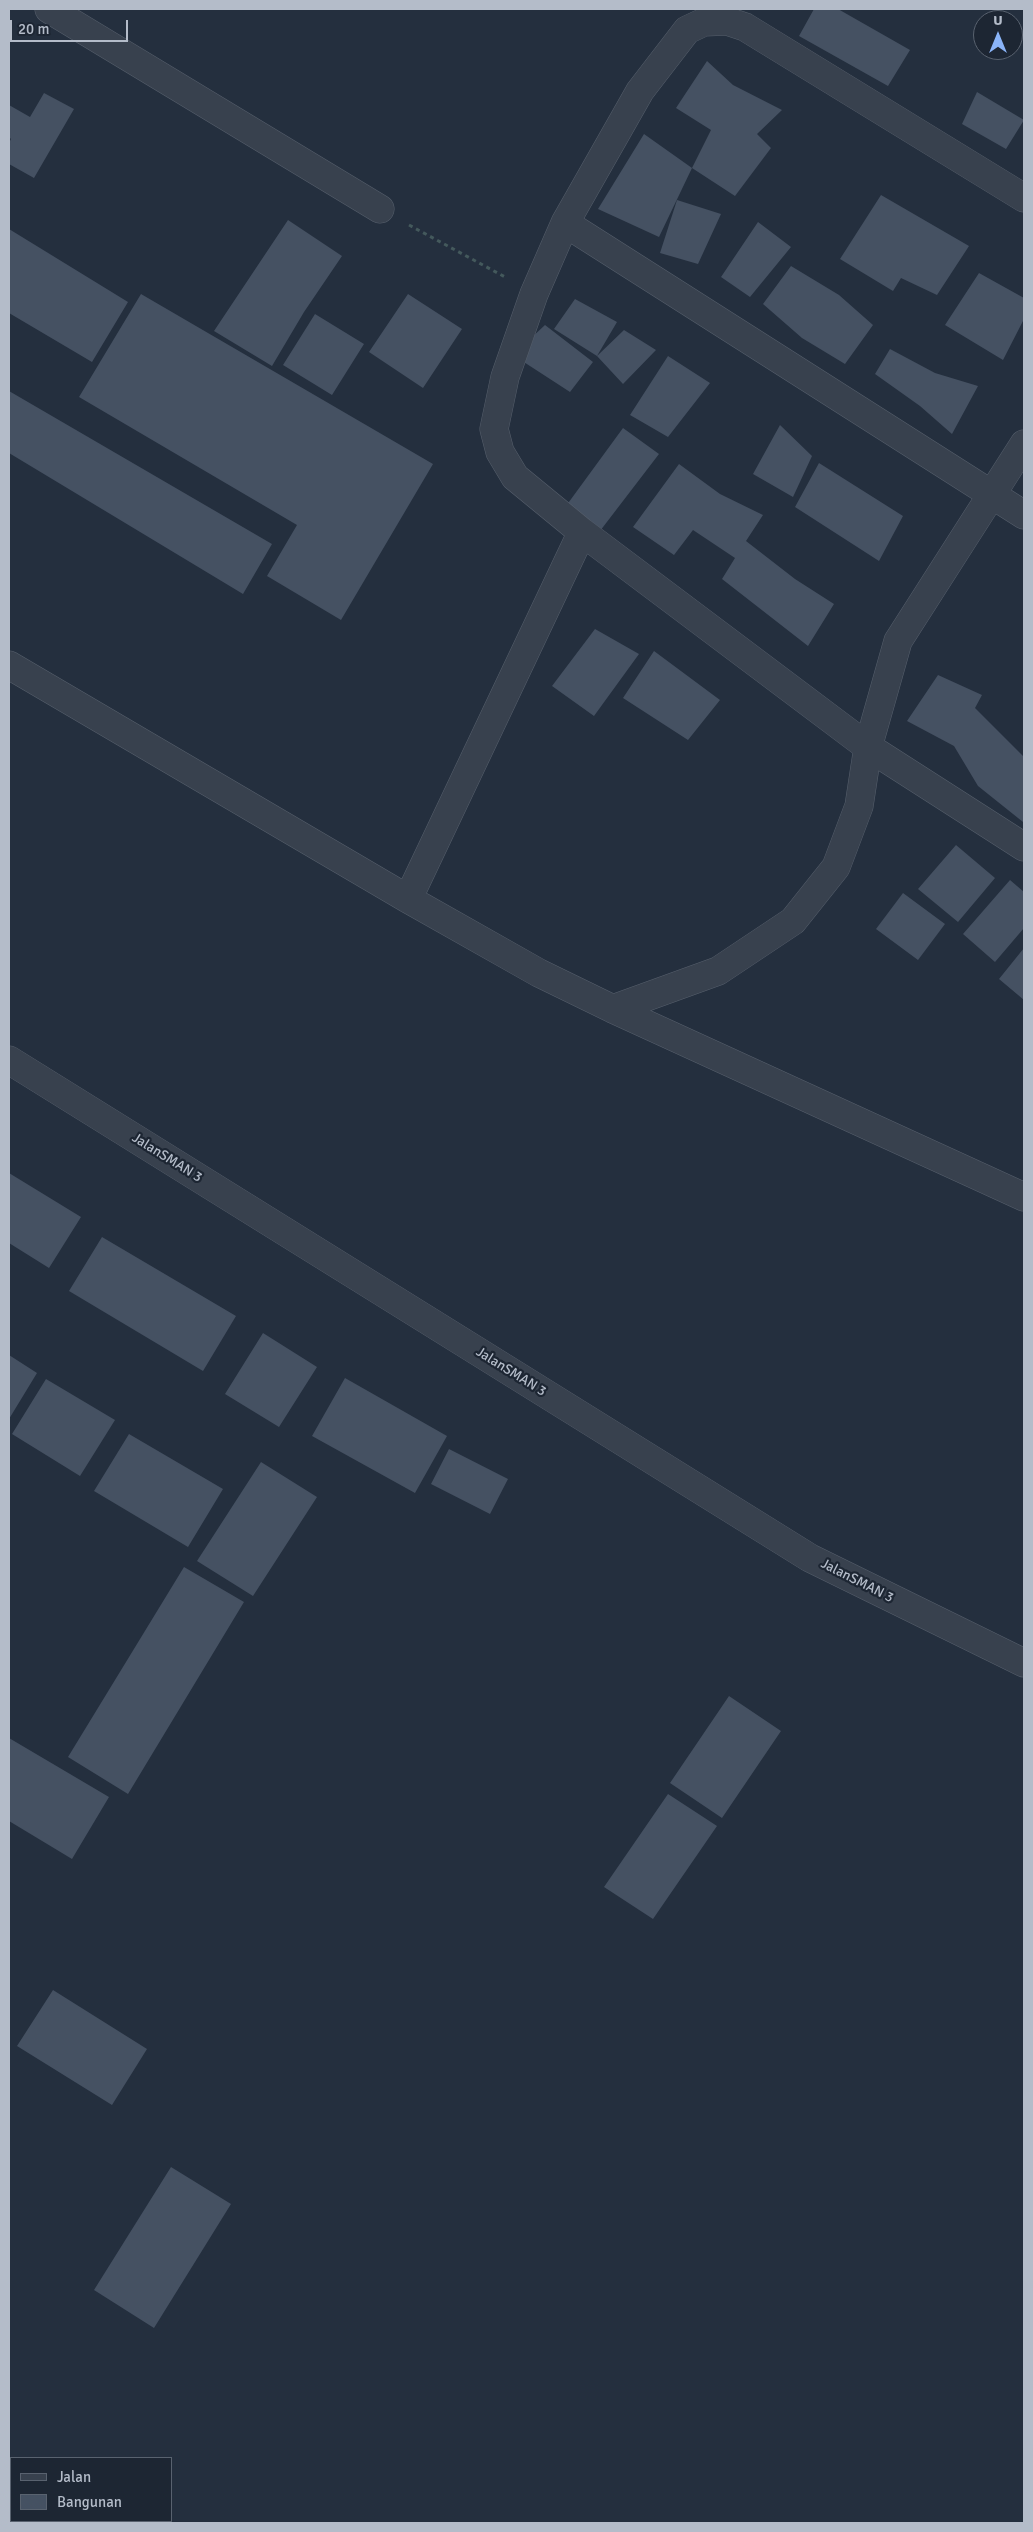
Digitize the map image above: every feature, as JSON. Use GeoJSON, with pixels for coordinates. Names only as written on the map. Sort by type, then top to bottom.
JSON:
{"type":"FeatureCollection","features":[{"type":"Feature","properties":{"kind":"street"},"geometry":{"type":"LineString","coordinates":[[50,9],[380,209]]}},
{"type":"Feature","properties":{"kind":"street"},"geometry":{"type":"LineString","coordinates":[[1024,198],[745,27],[727,21],[704,22],[686,30],[640,91],[565,223],[534,294],[506,376],[494,429],[500,452],[515,477],[582,532],[868,747],[1024,847]]}},
{"type":"Feature","properties":{"kind":"street"},"geometry":{"type":"LineString","coordinates":[[565,223],[1024,515]]}},
{"type":"Feature","properties":{"kind":"street"},"geometry":{"type":"LineString","coordinates":[[613,1009],[718,971],[793,921],[836,867],[859,806],[868,747],[898,641],[1024,444]]}},
{"type":"Feature","properties":{"kind":"street"},"geometry":{"type":"LineString","coordinates":[[408,899],[582,532]]}},
{"type":"Feature","properties":{"kind":"street"},"geometry":{"type":"LineString","coordinates":[[9,665],[408,899],[539,973],[613,1009],[1024,1198]]}},
{"type":"Feature","properties":{"kind":"street","name":"JalanSMAN 3"},"geometry":{"type":"LineString","coordinates":[[9,1060],[810,1558],[1024,1663]]}},
{"type":"Feature","properties":{"kind":"path"},"geometry":{"type":"LineString","coordinates":[[380,209],[534,294]]}},
{"type":"Feature","properties":{"kind":"building"},"geometry":{"type":"Polygon","coordinates":[[[814,9],[838,9],[910,50],[888,86],[799,36],[814,9]]]}},
{"type":"Feature","properties":{"kind":"building"},"geometry":{"type":"Polygon","coordinates":[[[707,61],[733,85],[782,110],[757,134],[771,148],[735,196],[692,168],[711,130],[676,108],[707,61]]]}},
{"type":"Feature","properties":{"kind":"building"},"geometry":{"type":"Polygon","coordinates":[[[977,92],[1024,120],[1006,149],[962,124],[977,92]]]}},
{"type":"Feature","properties":{"kind":"building"},"geometry":{"type":"Polygon","coordinates":[[[44,93],[74,109],[34,178],[9,164],[9,143],[11,139],[9,137],[9,105],[30,117],[44,93]]]}},
{"type":"Feature","properties":{"kind":"building"},"geometry":{"type":"Polygon","coordinates":[[[644,134],[692,168],[659,237],[598,209],[644,134]]]}},
{"type":"Feature","properties":{"kind":"building"},"geometry":{"type":"Polygon","coordinates":[[[881,195],[969,246],[937,295],[901,278],[893,291],[840,259],[881,195]]]}},
{"type":"Feature","properties":{"kind":"building"},"geometry":{"type":"Polygon","coordinates":[[[677,200],[721,214],[698,264],[660,253],[677,200]]]}},
{"type":"Feature","properties":{"kind":"building"},"geometry":{"type":"Polygon","coordinates":[[[288,220],[342,256],[304,312],[272,366],[214,331],[288,220]]]}},
{"type":"Feature","properties":{"kind":"building"},"geometry":{"type":"Polygon","coordinates":[[[758,222],[791,247],[750,297],[721,277],[758,222]]]}},
{"type":"Feature","properties":{"kind":"building"},"geometry":{"type":"Polygon","coordinates":[[[9,229],[128,302],[92,362],[9,313],[9,229]]]}},
{"type":"Feature","properties":{"kind":"building"},"geometry":{"type":"Polygon","coordinates":[[[791,266],[839,295],[873,325],[845,364],[802,338],[763,304],[791,266]]]}},
{"type":"Feature","properties":{"kind":"building"},"geometry":{"type":"Polygon","coordinates":[[[979,273],[1024,298],[1024,319],[1003,360],[945,325],[979,273]]]}},
{"type":"Feature","properties":{"kind":"building"},"geometry":{"type":"Polygon","coordinates":[[[141,294],[433,464],[341,620],[267,576],[297,525],[79,397],[141,294]]]}},
{"type":"Feature","properties":{"kind":"building"},"geometry":{"type":"Polygon","coordinates":[[[408,294],[462,329],[423,388],[369,352],[408,294]]]}},
{"type":"Feature","properties":{"kind":"building"},"geometry":{"type":"Polygon","coordinates":[[[575,299],[617,322],[597,356],[554,329],[575,299]]]}},
{"type":"Feature","properties":{"kind":"building"},"geometry":{"type":"Polygon","coordinates":[[[315,314],[364,344],[332,395],[283,365],[315,314]]]}},
{"type":"Feature","properties":{"kind":"building"},"geometry":{"type":"Polygon","coordinates":[[[545,325],[593,362],[570,392],[513,355],[545,325]]]}},
{"type":"Feature","properties":{"kind":"building"},"geometry":{"type":"Polygon","coordinates":[[[624,330],[656,350],[623,384],[597,356],[624,330]]]}},
{"type":"Feature","properties":{"kind":"building"},"geometry":{"type":"Polygon","coordinates":[[[890,349],[935,373],[978,386],[952,434],[920,406],[875,374],[890,349]]]}},
{"type":"Feature","properties":{"kind":"building"},"geometry":{"type":"Polygon","coordinates":[[[668,356],[710,383],[668,437],[630,415],[668,356]]]}},
{"type":"Feature","properties":{"kind":"building"},"geometry":{"type":"Polygon","coordinates":[[[9,391],[272,544],[243,594],[9,453],[9,391]]]}},
{"type":"Feature","properties":{"kind":"building"},"geometry":{"type":"Polygon","coordinates":[[[780,425],[812,456],[793,497],[753,474],[780,425]]]}},
{"type":"Feature","properties":{"kind":"building"},"geometry":{"type":"Polygon","coordinates":[[[623,428],[659,454],[600,531],[566,506],[623,428]]]}},
{"type":"Feature","properties":{"kind":"building"},"geometry":{"type":"Polygon","coordinates":[[[819,463],[903,516],[879,561],[795,507],[819,463]]]}},
{"type":"Feature","properties":{"kind":"building"},"geometry":{"type":"Polygon","coordinates":[[[679,464],[720,494],[763,515],[746,541],[795,579],[834,604],[808,646],[722,579],[735,558],[693,530],[674,555],[633,527],[679,464]]]}},
{"type":"Feature","properties":{"kind":"building"},"geometry":{"type":"Polygon","coordinates":[[[595,629],[639,654],[594,716],[552,686],[595,629]]]}},
{"type":"Feature","properties":{"kind":"building"},"geometry":{"type":"Polygon","coordinates":[[[654,651],[720,700],[688,740],[623,698],[654,651]]]}},
{"type":"Feature","properties":{"kind":"building"},"geometry":{"type":"Polygon","coordinates":[[[938,675],[982,695],[975,708],[1024,757],[1023,822],[978,786],[954,746],[907,721],[938,675]]]}},
{"type":"Feature","properties":{"kind":"building"},"geometry":{"type":"Polygon","coordinates":[[[956,845],[995,878],[958,922],[918,889],[956,845]]]}},
{"type":"Feature","properties":{"kind":"building"},"geometry":{"type":"Polygon","coordinates":[[[1010,880],[1024,892],[1024,928],[995,962],[963,934],[1010,880]]]}},
{"type":"Feature","properties":{"kind":"building"},"geometry":{"type":"Polygon","coordinates":[[[903,893],[945,924],[918,960],[876,929],[903,893]]]}},
{"type":"Feature","properties":{"kind":"building"},"geometry":{"type":"Polygon","coordinates":[[[1024,948],[1024,1000],[999,979],[1024,948]]]}},
{"type":"Feature","properties":{"kind":"building"},"geometry":{"type":"Polygon","coordinates":[[[9,1173],[81,1217],[49,1268],[9,1243],[9,1173]]]}},
{"type":"Feature","properties":{"kind":"building"},"geometry":{"type":"Polygon","coordinates":[[[102,1237],[236,1316],[203,1371],[69,1291],[102,1237]]]}},
{"type":"Feature","properties":{"kind":"building"},"geometry":{"type":"Polygon","coordinates":[[[263,1333],[317,1367],[279,1427],[225,1394],[263,1333]]]}},
{"type":"Feature","properties":{"kind":"building"},"geometry":{"type":"Polygon","coordinates":[[[9,1355],[37,1373],[9,1419],[9,1355]]]}},
{"type":"Feature","properties":{"kind":"building"},"geometry":{"type":"Polygon","coordinates":[[[345,1378],[447,1436],[415,1493],[312,1436],[345,1378]]]}},
{"type":"Feature","properties":{"kind":"building"},"geometry":{"type":"Polygon","coordinates":[[[46,1379],[115,1420],[80,1476],[12,1434],[46,1379]]]}},
{"type":"Feature","properties":{"kind":"building"},"geometry":{"type":"Polygon","coordinates":[[[129,1434],[223,1489],[188,1547],[94,1491],[129,1434]]]}},
{"type":"Feature","properties":{"kind":"building"},"geometry":{"type":"Polygon","coordinates":[[[449,1449],[508,1479],[490,1514],[431,1484],[449,1449]]]}},
{"type":"Feature","properties":{"kind":"building"},"geometry":{"type":"Polygon","coordinates":[[[261,1462],[317,1497],[253,1596],[197,1561],[261,1462]]]}},
{"type":"Feature","properties":{"kind":"building"},"geometry":{"type":"Polygon","coordinates":[[[184,1567],[244,1602],[128,1794],[68,1757],[184,1567]]]}},
{"type":"Feature","properties":{"kind":"building"},"geometry":{"type":"Polygon","coordinates":[[[729,1696],[781,1731],[722,1818],[670,1783],[729,1696]]]}},
{"type":"Feature","properties":{"kind":"building"},"geometry":{"type":"Polygon","coordinates":[[[9,1738],[109,1797],[72,1859],[9,1821],[9,1738]]]}},
{"type":"Feature","properties":{"kind":"building"},"geometry":{"type":"Polygon","coordinates":[[[668,1794],[717,1826],[653,1919],[604,1887],[668,1794]]]}},
{"type":"Feature","properties":{"kind":"building"},"geometry":{"type":"Polygon","coordinates":[[[53,1990],[147,2049],[112,2105],[17,2046],[53,1990]]]}},
{"type":"Feature","properties":{"kind":"building"},"geometry":{"type":"Polygon","coordinates":[[[171,2167],[231,2204],[154,2328],[94,2290],[171,2167]]]}}]}
